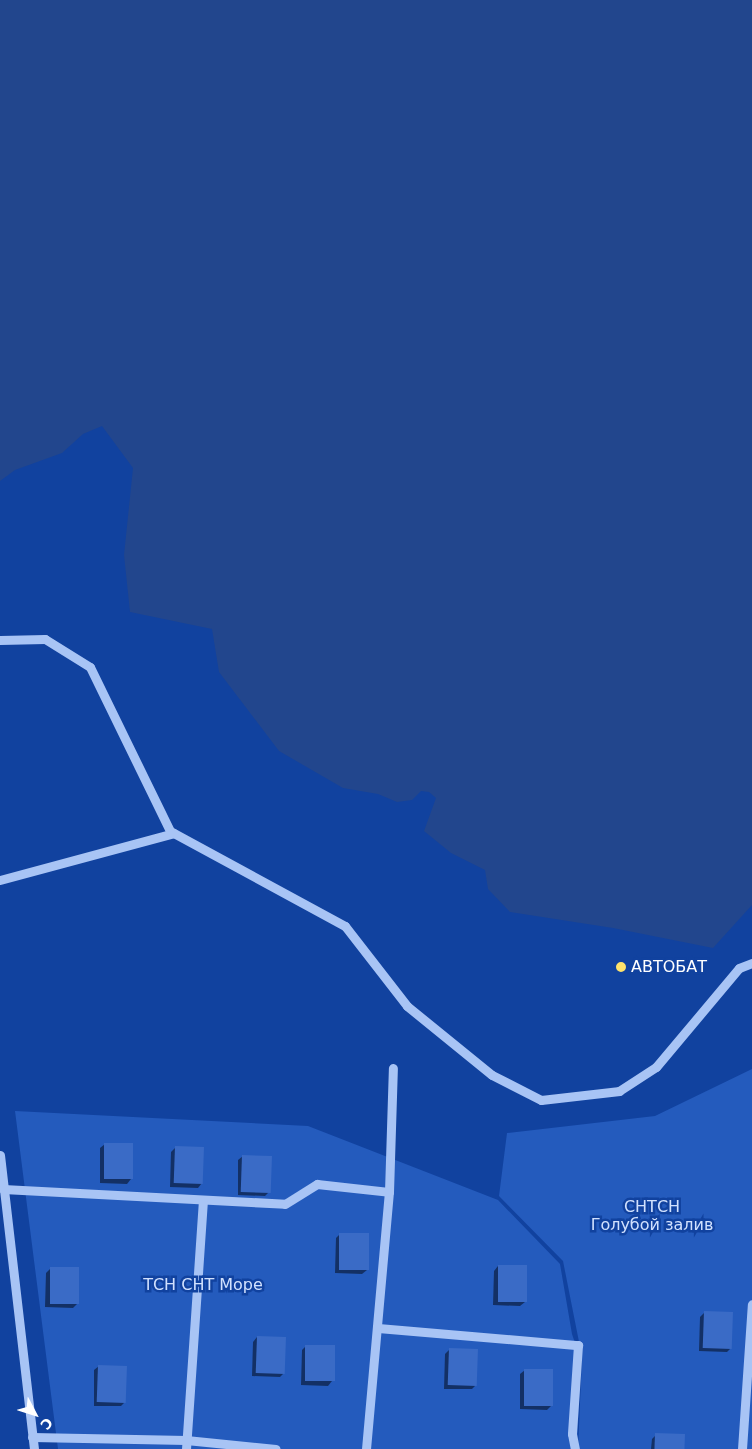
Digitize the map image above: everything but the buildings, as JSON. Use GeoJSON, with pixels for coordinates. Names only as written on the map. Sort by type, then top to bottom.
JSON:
{"type":"FeatureCollection","features":[{"type":"Feature","properties":{"kind":"lane"},"geometry":{"type":"LineString","coordinates":[[0,640],[45,639],[90,667],[170,831],[345,926],[407,1006],[492,1075],[541,1100],[620,1091],[656,1067],[739,968],[752,963]]}},
{"type":"Feature","properties":{"kind":"lane"},"geometry":{"type":"LineString","coordinates":[[0,880],[174,832]]}},
{"type":"Feature","properties":{"kind":"lane"},"geometry":{"type":"LineString","coordinates":[[366,1449],[389,1192],[392,1068]]}},
{"type":"Feature","properties":{"kind":"lane"},"geometry":{"type":"LineString","coordinates":[[0,1155],[34,1449]]}},
{"type":"Feature","properties":{"kind":"lane"},"geometry":{"type":"LineString","coordinates":[[4,1189],[203,1202],[285,1204],[317,1184],[389,1192]]}},
{"type":"Feature","properties":{"kind":"lane"},"geometry":{"type":"LineString","coordinates":[[186,1445],[203,1202]]}},
{"type":"Feature","properties":{"kind":"lane"},"geometry":{"type":"LineString","coordinates":[[742,1449],[752,1304]]}},
{"type":"Feature","properties":{"kind":"lane"},"geometry":{"type":"LineString","coordinates":[[378,1328],[578,1344],[572,1434],[574,1449]]}},
{"type":"Feature","properties":{"kind":"lane"},"geometry":{"type":"LineString","coordinates":[[32,1437],[276,1449]]}},
{"type":"Feature","properties":{"kind":"green space","name":"СНТСН Голубой залив"},"geometry":{"type":"Polygon","coordinates":[[[752,1069],[752,1449],[578,1449],[582,1357],[563,1261],[499,1196],[507,1133],[655,1116],[752,1069]]]}},
{"type":"Feature","properties":{"kind":"green space","name":"ТСН СНТ Море"},"geometry":{"type":"Polygon","coordinates":[[[15,1111],[308,1126],[498,1200],[560,1264],[572,1334],[581,1361],[577,1449],[58,1449],[15,1111]]]}},
{"type":"Feature","properties":{"kind":"shaded area"},"geometry":{"type":"Polygon","coordinates":[[[0,0],[752,0],[752,905],[713,948],[613,928],[510,912],[488,889],[485,870],[451,853],[424,831],[436,798],[429,792],[421,791],[412,800],[397,802],[378,794],[343,788],[279,751],[219,672],[212,629],[130,612],[124,555],[133,468],[102,426],[83,434],[62,453],[15,470],[0,481],[0,0]]]}},
{"type":"Feature","properties":{"kind":"place","name":"АВТОБАТ"},"geometry":{"type":"Point","coordinates":[621,967]}}]}
